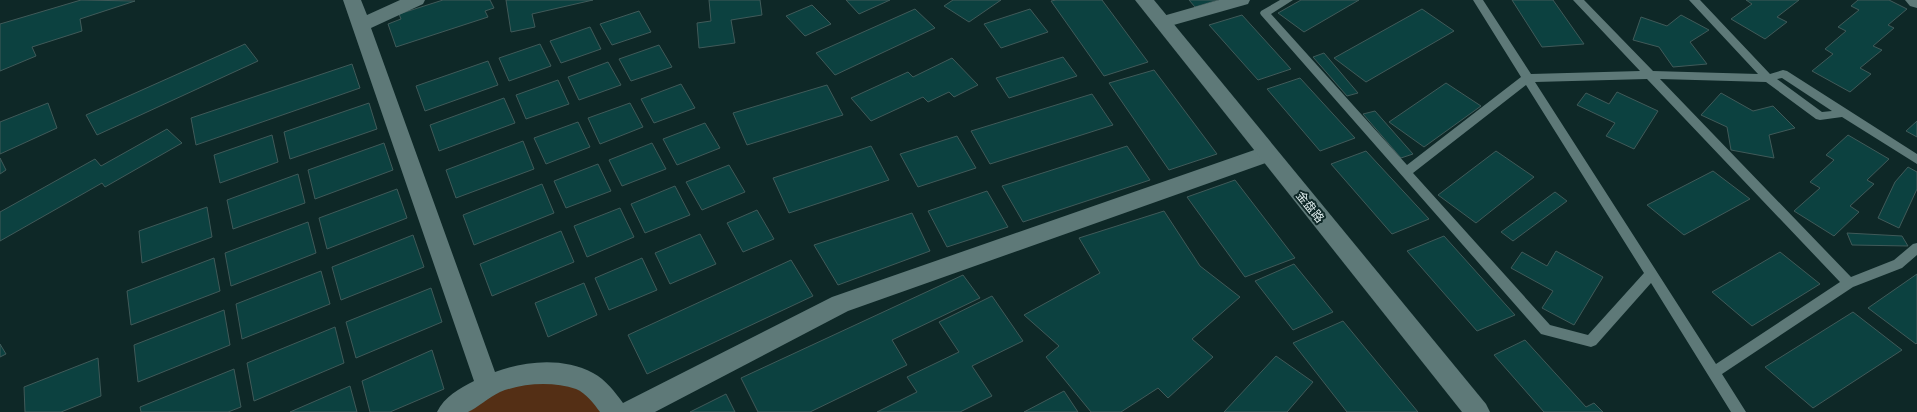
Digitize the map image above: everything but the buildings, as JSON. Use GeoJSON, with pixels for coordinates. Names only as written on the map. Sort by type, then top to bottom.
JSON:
{"type":"FeatureCollection","features":[{"type":"Feature","properties":{"kind":"street"},"geometry":{"type":"LineString","coordinates":[[352,0],[488,386]]}},
{"type":"Feature","properties":{"kind":"street"},"geometry":{"type":"LineString","coordinates":[[361,25],[416,0]]}},
{"type":"Feature","properties":{"kind":"street","name":"金盘路"},"geometry":{"type":"LineString","coordinates":[[1144,0],[1477,412]]}},
{"type":"Feature","properties":{"kind":"street"},"geometry":{"type":"LineString","coordinates":[[1163,22],[1241,0]]}},
{"type":"Feature","properties":{"kind":"street"},"geometry":{"type":"LineString","coordinates":[[632,412],[840,304],[1267,154]]}},
{"type":"Feature","properties":{"kind":"street"},"geometry":{"type":"LineString","coordinates":[[450,412],[458,404],[488,386],[521,375],[553,373],[582,380],[604,396],[615,412]]}},
{"type":"Feature","properties":{"kind":"lane"},"geometry":{"type":"LineString","coordinates":[[1288,0],[1265,13],[1546,330],[1590,341],[1651,274]]}},
{"type":"Feature","properties":{"kind":"lane"},"geometry":{"type":"LineString","coordinates":[[1478,0],[1739,412]]}},
{"type":"Feature","properties":{"kind":"lane"},"geometry":{"type":"LineString","coordinates":[[1578,0],[1849,283]]}},
{"type":"Feature","properties":{"kind":"lane"},"geometry":{"type":"LineString","coordinates":[[1694,0],[1768,78]]}},
{"type":"Feature","properties":{"kind":"lane"},"geometry":{"type":"LineString","coordinates":[[1406,172],[1528,78],[1650,75],[1768,78],[1783,74],[1917,160]]}},
{"type":"Feature","properties":{"kind":"lane"},"geometry":{"type":"LineString","coordinates":[[1714,372],[1849,283],[1898,264],[1917,248]]}},
{"type":"Feature","properties":{"kind":"shaded area"},"geometry":{"type":"Polygon","coordinates":[[[553,373],[615,412],[450,412],[458,404],[553,373]]]}}]}
